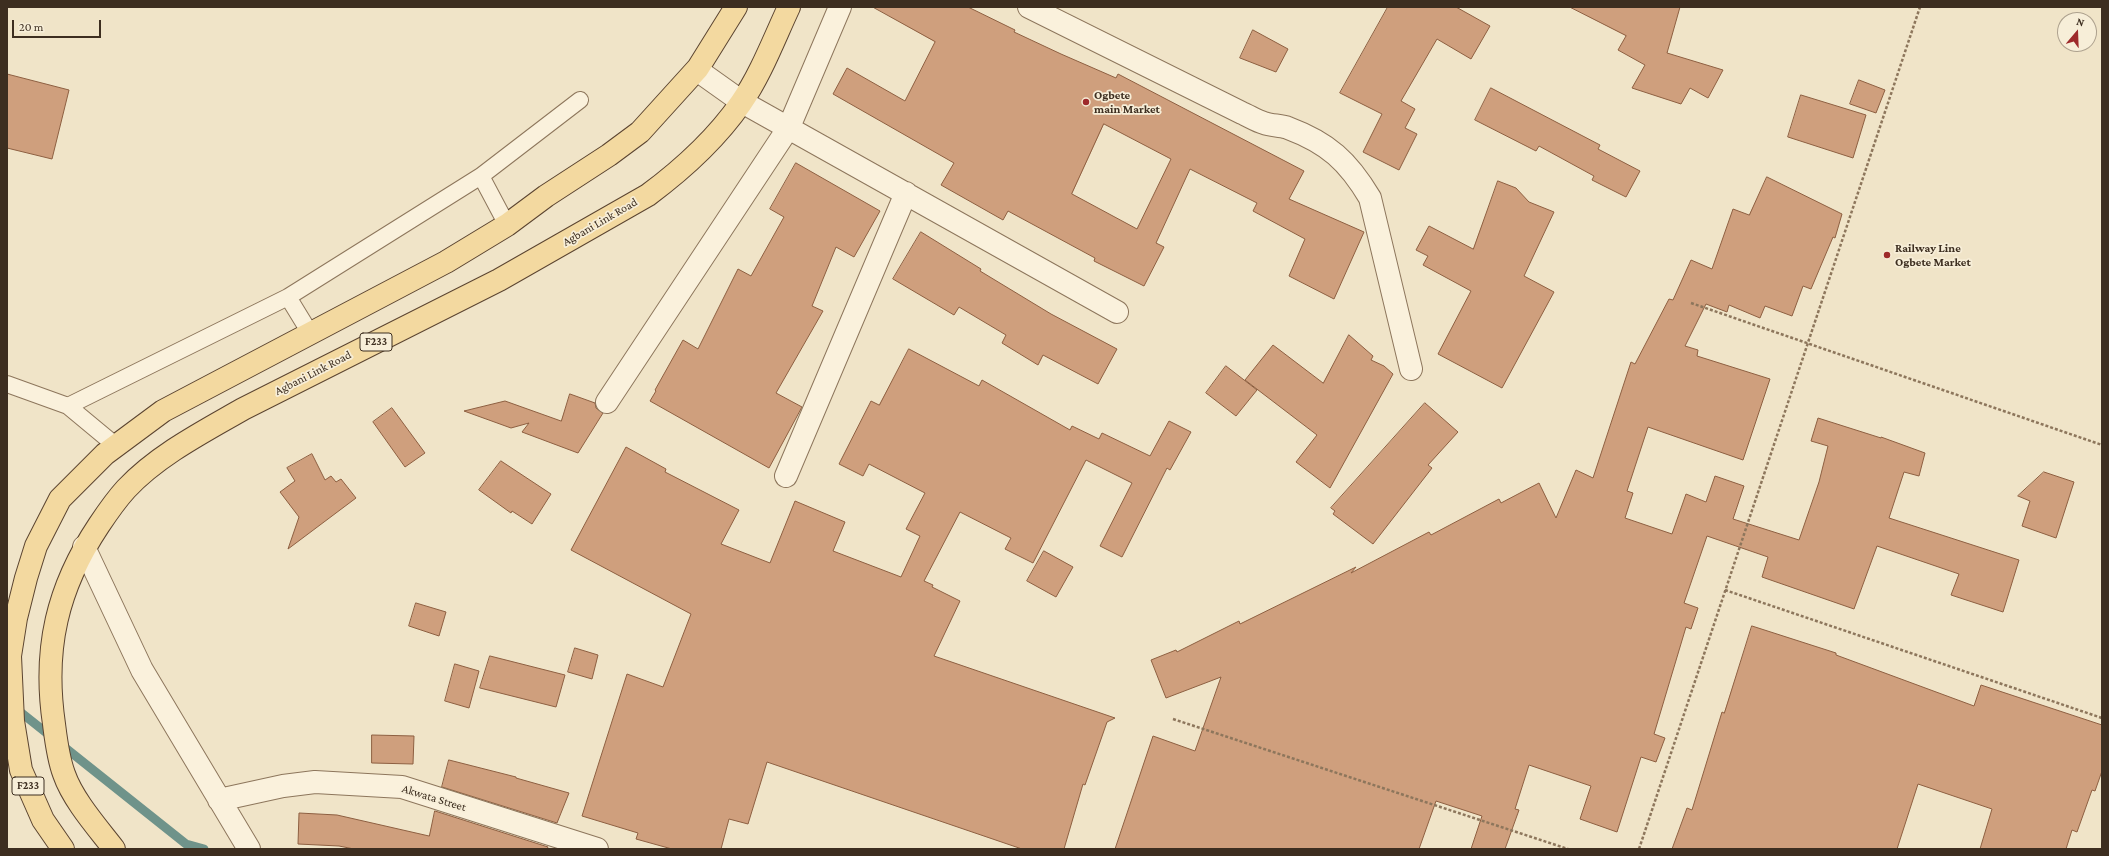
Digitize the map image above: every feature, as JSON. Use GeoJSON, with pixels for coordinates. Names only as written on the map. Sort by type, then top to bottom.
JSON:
{"type":"FeatureCollection","features":[{"type":"Feature","properties":{"kind":"main road","name":"F233"},"geometry":{"type":"LineString","coordinates":[[63,849],[43,820],[21,770],[12,717],[10,656],[16,618],[36,546],[60,499],[115,446],[163,411],[446,262],[507,225],[640,132],[697,70],[736,7]]}},
{"type":"Feature","properties":{"kind":"main road","name":"Agbani Link Road"},"geometry":{"type":"LineString","coordinates":[[114,849],[87,816],[64,775],[55,735],[49,675],[57,615],[70,574],[84,547],[110,509],[127,488],[182,445],[243,409],[499,280],[648,195],[670,178],[716,135],[742,102],[789,7]]}},
{"type":"Feature","properties":{"kind":"street"},"geometry":{"type":"LineString","coordinates":[[607,402],[789,127],[840,7]]}},
{"type":"Feature","properties":{"kind":"street"},"geometry":{"type":"LineString","coordinates":[[1029,7],[1242,113],[1265,123],[1287,128],[1321,142],[1343,162],[1358,178],[1370,198],[1411,369]]}},
{"type":"Feature","properties":{"kind":"street"},"geometry":{"type":"LineString","coordinates":[[697,70],[742,102],[1117,312]]}},
{"type":"Feature","properties":{"kind":"street"},"geometry":{"type":"LineString","coordinates":[[786,476],[906,193]]}},
{"type":"Feature","properties":{"kind":"street"},"geometry":{"type":"LineString","coordinates":[[84,547],[142,670],[247,845]]}},
{"type":"Feature","properties":{"kind":"street","name":"Akwata Street"},"geometry":{"type":"LineString","coordinates":[[219,800],[283,786],[315,782],[402,787],[597,849]]}},
{"type":"Feature","properties":{"kind":"lane"},"geometry":{"type":"LineString","coordinates":[[68,406],[288,297],[481,176],[580,100]]}},
{"type":"Feature","properties":{"kind":"lane"},"geometry":{"type":"LineString","coordinates":[[481,176],[507,225]]}},
{"type":"Feature","properties":{"kind":"lane"},"geometry":{"type":"LineString","coordinates":[[288,297],[310,333]]}},
{"type":"Feature","properties":{"kind":"lane"},"geometry":{"type":"LineString","coordinates":[[7,384],[68,406],[115,446]]}},
{"type":"Feature","properties":{"kind":"path"},"geometry":{"type":"LineString","coordinates":[[1639,849],[1920,7]]}},
{"type":"Feature","properties":{"kind":"path"},"geometry":{"type":"LineString","coordinates":[[1691,303],[2102,446]]}},
{"type":"Feature","properties":{"kind":"path"},"geometry":{"type":"LineString","coordinates":[[1725,590],[2102,718]]}},
{"type":"Feature","properties":{"kind":"path"},"geometry":{"type":"LineString","coordinates":[[1174,719],[1568,849]]}},
{"type":"Feature","properties":{"kind":"building"},"geometry":{"type":"Polygon","coordinates":[[[873,7],[968,7],[1015,30],[1014,32],[1061,54],[1116,78],[1118,74],[1304,171],[1289,199],[1364,232],[1334,299],[1289,276],[1305,239],[1253,211],[1257,203],[1190,169],[1156,243],[1164,247],[1144,286],[1094,261],[1095,258],[1008,211],[1003,220],[941,185],[954,163],[833,94],[847,68],[905,101],[935,42],[873,7]],[[1104,124],[1072,194],[1137,229],[1171,159],[1104,124]]]}},
{"type":"Feature","properties":{"kind":"building"},"geometry":{"type":"Polygon","coordinates":[[[1388,7],[1456,7],[1490,26],[1471,59],[1437,39],[1401,101],[1415,109],[1405,128],[1417,134],[1399,170],[1363,152],[1382,114],[1340,93],[1388,7]]]}},
{"type":"Feature","properties":{"kind":"building"},"geometry":{"type":"Polygon","coordinates":[[[1570,7],[1680,7],[1667,53],[1723,70],[1708,98],[1690,88],[1681,104],[1632,88],[1645,65],[1618,50],[1626,36],[1570,7]]]}},
{"type":"Feature","properties":{"kind":"building"},"geometry":{"type":"Polygon","coordinates":[[[1253,30],[1288,49],[1276,72],[1240,58],[1253,30]]]}},
{"type":"Feature","properties":{"kind":"building"},"geometry":{"type":"Polygon","coordinates":[[[7,74],[69,90],[52,159],[7,148],[7,74]]]}},
{"type":"Feature","properties":{"kind":"building"},"geometry":{"type":"Polygon","coordinates":[[[1859,80],[1885,90],[1876,113],[1850,104],[1859,80]]]}},
{"type":"Feature","properties":{"kind":"building"},"geometry":{"type":"Polygon","coordinates":[[[1491,88],[1600,145],[1598,149],[1640,171],[1626,197],[1592,180],[1594,176],[1539,146],[1536,151],[1475,120],[1491,88]]]}},
{"type":"Feature","properties":{"kind":"building"},"geometry":{"type":"Polygon","coordinates":[[[1801,95],[1866,115],[1853,158],[1788,137],[1801,95]]]}},
{"type":"Feature","properties":{"kind":"building"},"geometry":{"type":"Polygon","coordinates":[[[796,163],[880,211],[854,257],[836,247],[812,306],[823,311],[776,393],[802,407],[769,468],[650,401],[683,340],[698,349],[738,269],[751,276],[784,217],[770,209],[796,163]]]}},
{"type":"Feature","properties":{"kind":"building"},"geometry":{"type":"Polygon","coordinates":[[[1767,177],[1842,214],[1835,238],[1833,237],[1811,289],[1803,286],[1792,316],[1765,306],[1760,318],[1729,305],[1727,312],[1706,304],[1685,346],[1698,350],[1697,356],[1770,379],[1743,460],[1648,427],[1627,491],[1633,493],[1625,518],[1672,534],[1686,494],[1706,502],[1715,476],[1744,486],[1733,519],[1799,540],[1819,482],[1828,446],[1811,441],[1818,418],[1881,437],[1925,453],[1919,476],[1904,472],[1889,518],[2019,560],[2003,612],[1951,595],[1959,574],[1877,546],[1854,609],[1762,577],[1768,557],[1707,536],[1684,603],[1698,608],[1691,629],[1686,627],[1654,734],[1665,738],[1656,762],[1641,757],[1617,832],[1580,819],[1591,786],[1529,765],[1515,809],[1519,810],[1505,849],[1471,849],[1482,816],[1436,801],[1419,849],[1115,849],[1153,736],[1195,751],[1221,677],[1166,698],[1151,660],[1176,650],[1177,652],[1239,621],[1240,624],[1356,567],[1351,573],[1429,532],[1431,535],[1499,499],[1501,503],[1539,483],[1556,518],[1576,470],[1593,478],[1631,362],[1635,364],[1669,299],[1673,300],[1691,260],[1712,269],[1733,209],[1749,215],[1767,177]]]}},
{"type":"Feature","properties":{"kind":"building"},"geometry":{"type":"Polygon","coordinates":[[[1498,181],[1516,188],[1529,202],[1554,212],[1524,276],[1554,292],[1502,388],[1438,354],[1471,291],[1423,265],[1428,256],[1416,250],[1429,226],[1473,249],[1498,181]]]}},
{"type":"Feature","properties":{"kind":"building"},"geometry":{"type":"Polygon","coordinates":[[[921,232],[981,269],[980,271],[1051,314],[1117,349],[1098,384],[1043,355],[1038,365],[1002,343],[1006,335],[959,307],[954,315],[893,279],[921,232]]]}},
{"type":"Feature","properties":{"kind":"building"},"geometry":{"type":"Polygon","coordinates":[[[1349,335],[1373,356],[1371,360],[1384,366],[1393,374],[1330,488],[1296,462],[1317,435],[1245,380],[1273,345],[1323,383],[1349,335]]]}},
{"type":"Feature","properties":{"kind":"building"},"geometry":{"type":"Polygon","coordinates":[[[909,349],[979,386],[982,380],[1070,430],[1072,426],[1099,439],[1102,433],[1150,456],[1169,421],[1191,432],[1170,470],[1167,468],[1122,557],[1100,546],[1132,483],[1086,460],[1033,563],[1005,549],[1011,538],[960,512],[924,581],[933,585],[932,587],[960,601],[934,656],[1115,718],[1107,722],[1085,785],[1083,784],[1064,849],[1022,849],[767,762],[748,824],[729,819],[721,849],[672,849],[636,839],[638,833],[582,816],[627,674],[663,687],[691,614],[571,550],[626,447],[666,469],[665,472],[739,510],[721,544],[770,563],[795,501],[845,522],[833,551],[901,577],[920,536],[906,529],[925,493],[869,464],[863,476],[839,464],[871,401],[879,405],[909,349]]]}},
{"type":"Feature","properties":{"kind":"building"},"geometry":{"type":"Polygon","coordinates":[[[1226,366],[1257,390],[1236,416],[1206,393],[1226,366]]]}},
{"type":"Feature","properties":{"kind":"building"},"geometry":{"type":"Polygon","coordinates":[[[570,394],[595,403],[596,408],[603,413],[578,453],[522,432],[529,423],[511,428],[464,411],[505,401],[561,421],[570,394]]]}},
{"type":"Feature","properties":{"kind":"building"},"geometry":{"type":"Polygon","coordinates":[[[1425,403],[1458,432],[1428,465],[1432,468],[1373,544],[1333,514],[1335,511],[1331,508],[1425,403]]]}},
{"type":"Feature","properties":{"kind":"building"},"geometry":{"type":"Polygon","coordinates":[[[392,408],[425,453],[405,467],[373,422],[392,408]]]}},
{"type":"Feature","properties":{"kind":"building"},"geometry":{"type":"Polygon","coordinates":[[[312,454],[325,480],[331,476],[336,482],[341,479],[356,498],[288,549],[299,517],[280,492],[295,481],[287,468],[312,454]]]}},
{"type":"Feature","properties":{"kind":"building"},"geometry":{"type":"Polygon","coordinates":[[[501,461],[551,494],[532,524],[512,511],[511,513],[479,490],[501,461]]]}},
{"type":"Feature","properties":{"kind":"building"},"geometry":{"type":"Polygon","coordinates":[[[2044,472],[2074,482],[2056,538],[2022,526],[2030,501],[2018,496],[2044,472]]]}},
{"type":"Feature","properties":{"kind":"building"},"geometry":{"type":"Polygon","coordinates":[[[1044,551],[1073,567],[1056,597],[1027,581],[1044,551]]]}},
{"type":"Feature","properties":{"kind":"building"},"geometry":{"type":"Polygon","coordinates":[[[416,603],[446,612],[439,636],[409,626],[416,603]]]}},
{"type":"Feature","properties":{"kind":"building"},"geometry":{"type":"Polygon","coordinates":[[[1752,626],[1836,653],[1836,655],[1974,706],[1981,685],[2102,725],[2102,771],[2095,791],[2092,790],[2077,832],[2072,830],[2066,849],[1980,849],[1992,809],[1918,784],[1897,849],[1672,849],[1687,808],[1692,810],[1722,712],[1724,713],[1752,626]]]}},
{"type":"Feature","properties":{"kind":"building"},"geometry":{"type":"Polygon","coordinates":[[[575,648],[598,655],[592,679],[568,672],[575,648]]]}},
{"type":"Feature","properties":{"kind":"building"},"geometry":{"type":"Polygon","coordinates":[[[490,656],[565,675],[556,707],[480,688],[490,656]]]}},
{"type":"Feature","properties":{"kind":"building"},"geometry":{"type":"Polygon","coordinates":[[[455,664],[479,671],[469,708],[445,701],[455,664]]]}},
{"type":"Feature","properties":{"kind":"building"},"geometry":{"type":"Polygon","coordinates":[[[372,735],[414,736],[413,764],[372,763],[372,735]]]}},
{"type":"Feature","properties":{"kind":"building"},"geometry":{"type":"Polygon","coordinates":[[[449,760],[516,777],[569,793],[557,823],[442,787],[449,760]]]}},
{"type":"Feature","properties":{"kind":"building"},"geometry":{"type":"Polygon","coordinates":[[[435,811],[548,847],[547,849],[354,849],[339,846],[298,844],[299,813],[337,815],[429,836],[435,811]]]}},
{"type":"Feature","properties":{"kind":"waterway"},"geometry":{"type":"LineString","coordinates":[[14,707],[186,844],[204,849]]}},
{"type":"Feature","properties":{"kind":"place","name":"Ogbete main Market"},"geometry":{"type":"Point","coordinates":[1086,102]}},
{"type":"Feature","properties":{"kind":"place","name":"Railway Line Ogbete Market"},"geometry":{"type":"Point","coordinates":[1887,255]}}]}
